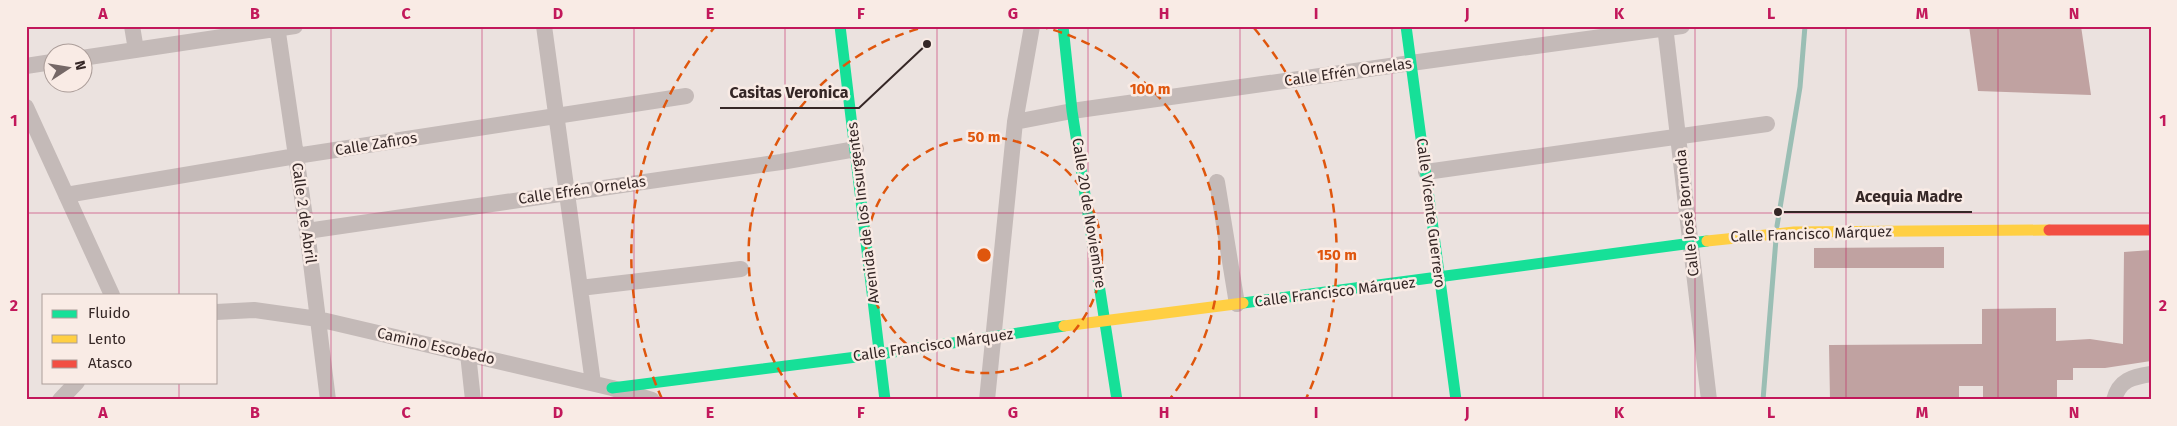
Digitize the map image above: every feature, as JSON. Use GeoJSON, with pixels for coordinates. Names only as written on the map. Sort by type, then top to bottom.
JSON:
{"type":"FeatureCollection","features":[{"type":"Feature","properties":{"kind":"street"},"geometry":{"type":"LineString","coordinates":[[132,26],[136,50]]}},
{"type":"Feature","properties":{"kind":"street"},"geometry":{"type":"LineString","coordinates":[[92,57],[277,27],[295,26]]}},
{"type":"Feature","properties":{"kind":"street"},"geometry":{"type":"LineString","coordinates":[[544,26],[593,383]]}},
{"type":"Feature","properties":{"kind":"street","name":"Avenida de los Insurgentes"},"geometry":{"type":"LineString","coordinates":[[840,26],[885,400]]}},
{"type":"Feature","properties":{"kind":"street"},"geometry":{"type":"LineString","coordinates":[[987,400],[1015,122],[1032,26]]}},
{"type":"Feature","properties":{"kind":"street","name":"Calle 20 de Noviembre"},"geometry":{"type":"LineString","coordinates":[[1063,26],[1072,112],[1117,400]]}},
{"type":"Feature","properties":{"kind":"street","name":"Calle Vicente Guerrero"},"geometry":{"type":"LineString","coordinates":[[1406,26],[1456,400]]}},
{"type":"Feature","properties":{"kind":"street","name":"Calle Efrén Ornelas"},"geometry":{"type":"LineString","coordinates":[[1015,122],[1411,63],[1682,26]]}},
{"type":"Feature","properties":{"kind":"street","name":"Calle 2 de Abril"},"geometry":{"type":"LineString","coordinates":[[277,27],[307,231],[328,400]]}},
{"type":"Feature","properties":{"kind":"street","name":"Calle José Borunda"},"geometry":{"type":"LineString","coordinates":[[1665,27],[1680,137],[1689,242],[1709,400]]}},
{"type":"Feature","properties":{"kind":"street"},"geometry":{"type":"LineString","coordinates":[[26,66],[42,64]]}},
{"type":"Feature","properties":{"kind":"street","name":"Calle Zafiros"},"geometry":{"type":"LineString","coordinates":[[66,195],[296,156],[686,96]]}},
{"type":"Feature","properties":{"kind":"street"},"geometry":{"type":"LineString","coordinates":[[26,107],[112,294]]}},
{"type":"Feature","properties":{"kind":"street"},"geometry":{"type":"LineString","coordinates":[[1426,172],[1767,124]]}},
{"type":"Feature","properties":{"kind":"street","name":"Calle Efrén Ornelas"},"geometry":{"type":"LineString","coordinates":[[307,231],[856,149]]}},
{"type":"Feature","properties":{"kind":"street"},"geometry":{"type":"LineString","coordinates":[[1217,182],[1237,304]]}},
{"type":"Feature","properties":{"kind":"street","name":"Calle Francisco Márquez"},"geometry":{"type":"LineString","coordinates":[[612,388],[880,354],[1106,320],[1439,278],[1689,242],[1752,235],[1794,232],[2103,228],[2151,230]]}},
{"type":"Feature","properties":{"kind":"street"},"geometry":{"type":"LineString","coordinates":[[580,288],[741,269]]}},
{"type":"Feature","properties":{"kind":"street","name":"Camino Escobedo"},"geometry":{"type":"LineString","coordinates":[[218,312],[254,310],[318,319],[593,383],[652,400]]}},
{"type":"Feature","properties":{"kind":"street"},"geometry":{"type":"LineString","coordinates":[[468,354],[473,400]]}},
{"type":"Feature","properties":{"kind":"street"},"geometry":{"type":"LineString","coordinates":[[2114,400],[2116,390],[2121,383],[2128,379],[2151,374]]}},
{"type":"Feature","properties":{"kind":"street"},"geometry":{"type":"LineString","coordinates":[[60,400],[76,384]]}},
{"type":"Feature","properties":{"kind":"building"},"geometry":{"type":"Polygon","coordinates":[[[1969,26],[2081,26],[2091,95],[1978,91],[1969,26]]]}},
{"type":"Feature","properties":{"kind":"building"},"geometry":{"type":"Polygon","coordinates":[[[1944,247],[1944,268],[1814,268],[1814,248],[1944,247]]]}},
{"type":"Feature","properties":{"kind":"building"},"geometry":{"type":"Polygon","coordinates":[[[2151,250],[2151,361],[2105,368],[2073,368],[2073,380],[2057,380],[2057,400],[1983,400],[1983,386],[1959,386],[1959,400],[1830,400],[1829,345],[1982,344],[1982,309],[2056,308],[2056,341],[2090,339],[2123,344],[2124,252],[2151,250]]]}},
{"type":"Feature","properties":{"kind":"waterway"},"geometry":{"type":"LineString","coordinates":[[1777,226],[1800,87],[1805,26]]}},
{"type":"Feature","properties":{"kind":"waterway"},"geometry":{"type":"LineString","coordinates":[[1763,400],[1776,239]]}},
{"type":"Feature","properties":{"kind":"traffic: fast"},"geometry":{"type":"LineString","coordinates":[[840,26],[885,400]]}},
{"type":"Feature","properties":{"kind":"traffic: fast"},"geometry":{"type":"LineString","coordinates":[[1063,26],[1072,111],[1117,400]]}},
{"type":"Feature","properties":{"kind":"traffic: fast"},"geometry":{"type":"LineString","coordinates":[[1406,26],[1456,400]]}},
{"type":"Feature","properties":{"kind":"traffic: fast"},"geometry":{"type":"LineString","coordinates":[[1243,303],[1707,241]]}},
{"type":"Feature","properties":{"kind":"traffic: fast"},"geometry":{"type":"LineString","coordinates":[[612,388],[880,354],[1064,326]]}},
{"type":"Feature","properties":{"kind":"traffic: slow"},"geometry":{"type":"LineString","coordinates":[[1707,241],[1794,232],[2049,230]]}},
{"type":"Feature","properties":{"kind":"traffic: slow"},"geometry":{"type":"LineString","coordinates":[[1064,326],[1243,303]]}},
{"type":"Feature","properties":{"kind":"traffic: jam"},"geometry":{"type":"LineString","coordinates":[[2049,230],[2151,230]]}},
{"type":"Feature","properties":{"kind":"place","name":"Casitas Veronica"},"geometry":{"type":"Point","coordinates":[927,44]}},
{"type":"Feature","properties":{"kind":"place","name":"Acequia Madre"},"geometry":{"type":"Point","coordinates":[1778,212]}}]}
